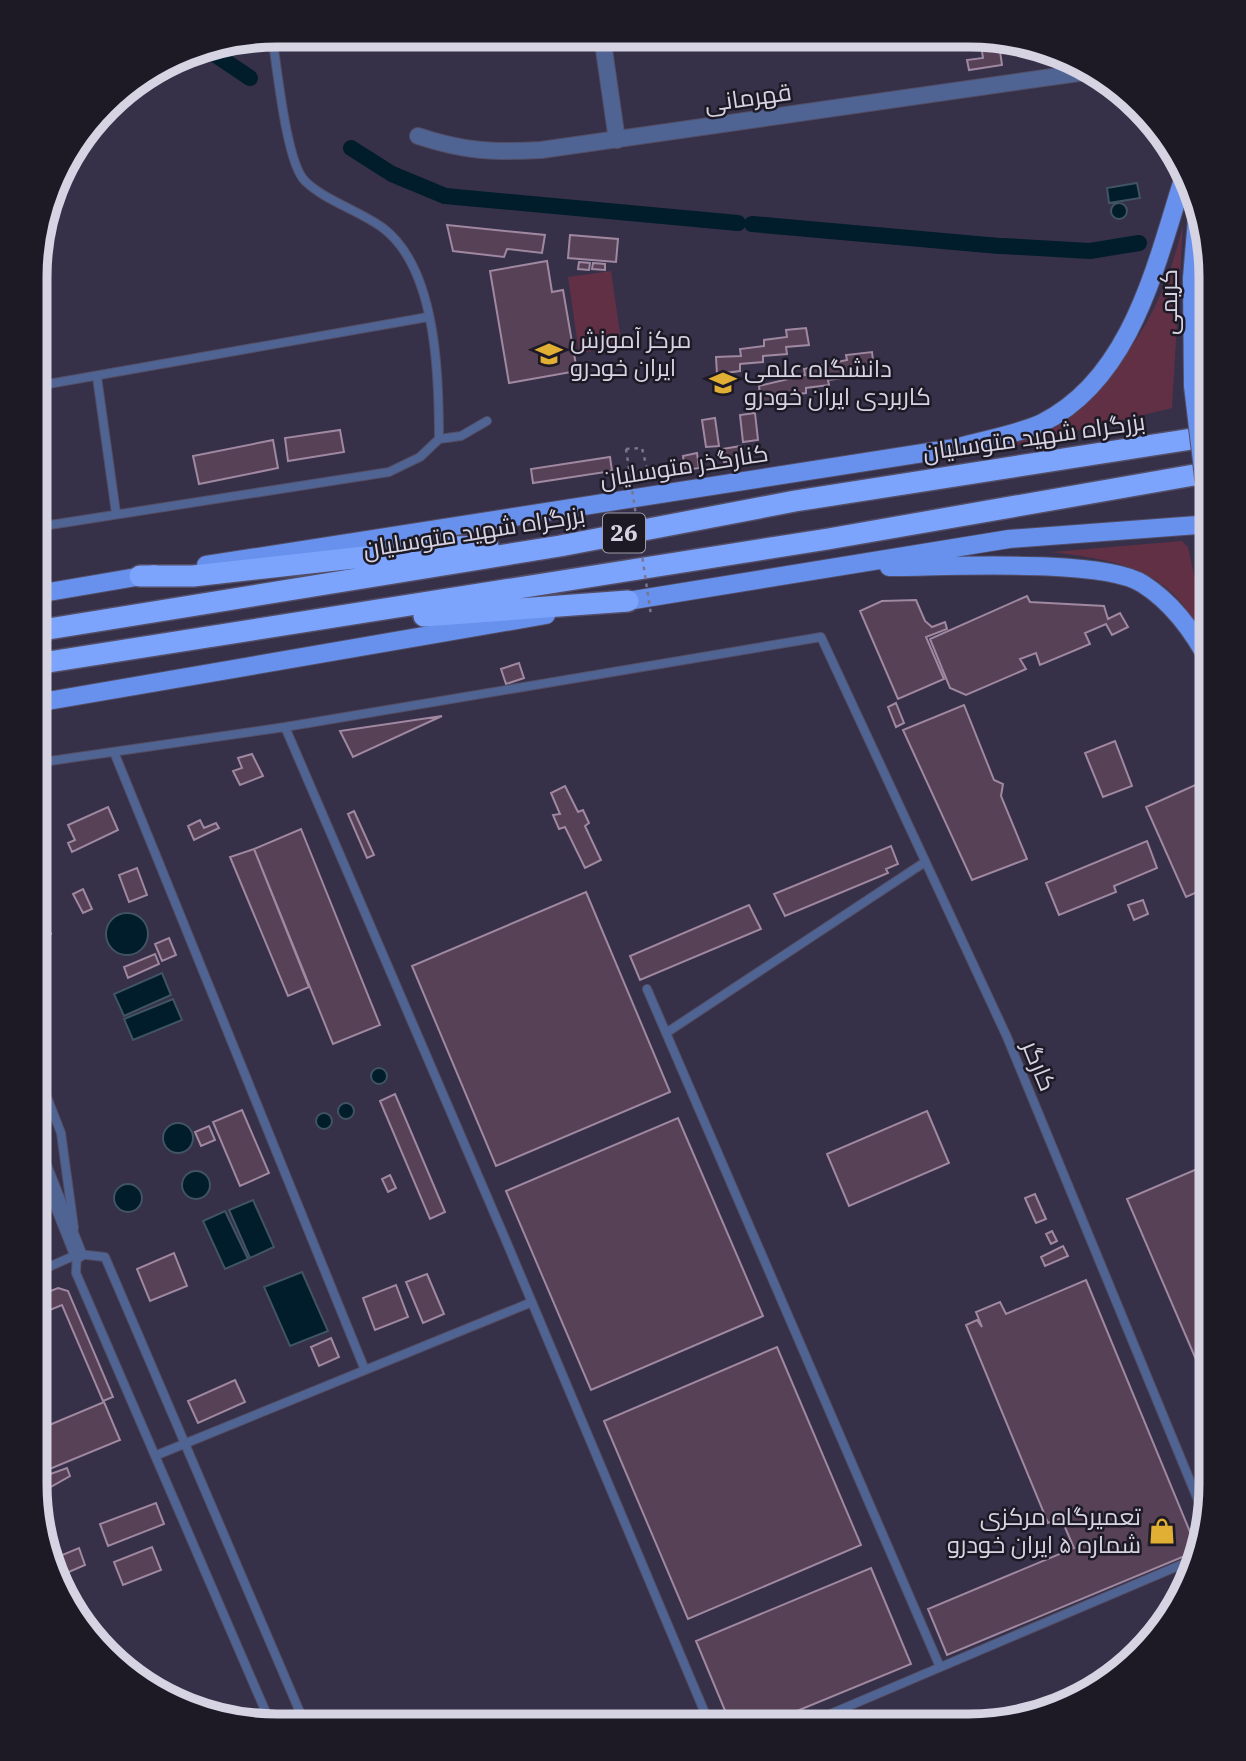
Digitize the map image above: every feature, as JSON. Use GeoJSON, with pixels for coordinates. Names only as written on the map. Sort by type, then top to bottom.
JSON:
{"type":"FeatureCollection","features":[{"type":"Feature","properties":{"kind":"highway"},"geometry":{"type":"LineString","coordinates":[[1173,443],[1199,431]]}},
{"type":"Feature","properties":{"kind":"highway","name":"بزرگراه شهید متوسلیان"},"geometry":{"type":"LineString","coordinates":[[47,629],[560,545],[795,501],[1199,438]]}},
{"type":"Feature","properties":{"kind":"highway"},"geometry":{"type":"LineString","coordinates":[[47,662],[828,539],[1199,474]]}},
{"type":"Feature","properties":{"kind":"highway"},"geometry":{"type":"LineString","coordinates":[[140,576],[194,576],[453,547],[560,545]]}},
{"type":"Feature","properties":{"kind":"highway"},"geometry":{"type":"LineString","coordinates":[[275,627],[628,601]]}},
{"type":"Feature","properties":{"kind":"main road","name":"کنارگذر متوسلیان"},"geometry":{"type":"LineString","coordinates":[[47,592],[955,448],[1040,424],[1074,403],[1122,343],[1140,309],[1180,187]]}},
{"type":"Feature","properties":{"kind":"main road","name":"کریمی"},"geometry":{"type":"LineString","coordinates":[[1193,386],[1192,278],[1196,241]]}},
{"type":"Feature","properties":{"kind":"main road"},"geometry":{"type":"LineString","coordinates":[[1199,354],[1193,386],[1199,433]]}},
{"type":"Feature","properties":{"kind":"main road"},"geometry":{"type":"LineString","coordinates":[[47,701],[628,601],[1009,539],[1199,522]]}},
{"type":"Feature","properties":{"kind":"main road"},"geometry":{"type":"LineString","coordinates":[[837,566],[1057,567],[1105,571],[1142,582],[1166,603],[1194,633],[1199,642]]}},
{"type":"Feature","properties":{"kind":"street"},"geometry":{"type":"LineString","coordinates":[[603,47],[617,139]]}},
{"type":"Feature","properties":{"kind":"street","name":"قهرمانی"},"geometry":{"type":"LineString","coordinates":[[418,136],[456,149],[491,153],[541,150],[1075,74]]}},
{"type":"Feature","properties":{"kind":"street"},"geometry":{"type":"LineString","coordinates":[[47,1175],[78,1254]]}},
{"type":"Feature","properties":{"kind":"lane"},"geometry":{"type":"LineString","coordinates":[[274,47],[292,154],[304,181],[384,229],[409,257],[423,289],[439,398],[439,439]]}},
{"type":"Feature","properties":{"kind":"lane"},"geometry":{"type":"LineString","coordinates":[[47,384],[428,317]]}},
{"type":"Feature","properties":{"kind":"lane"},"geometry":{"type":"LineString","coordinates":[[97,377],[116,513]]}},
{"type":"Feature","properties":{"kind":"lane"},"geometry":{"type":"LineString","coordinates":[[47,525],[389,472],[420,457],[439,439],[461,436],[487,421]]}},
{"type":"Feature","properties":{"kind":"lane","name":"کارگر"},"geometry":{"type":"LineString","coordinates":[[285,727],[821,637],[1007,1038],[1198,1500]]}},
{"type":"Feature","properties":{"kind":"lane"},"geometry":{"type":"LineString","coordinates":[[47,761],[285,727],[705,1714]]}},
{"type":"Feature","properties":{"kind":"lane"},"geometry":{"type":"LineString","coordinates":[[114,752],[365,1370]]}},
{"type":"Feature","properties":{"kind":"lane"},"geometry":{"type":"LineString","coordinates":[[666,1033],[925,862]]}},
{"type":"Feature","properties":{"kind":"lane"},"geometry":{"type":"LineString","coordinates":[[647,989],[940,1667]]}},
{"type":"Feature","properties":{"kind":"lane"},"geometry":{"type":"LineString","coordinates":[[47,1097],[61,1133],[78,1254],[76,1273],[266,1713]]}},
{"type":"Feature","properties":{"kind":"lane"},"geometry":{"type":"LineString","coordinates":[[47,1268],[78,1254],[104,1256],[301,1714]]}},
{"type":"Feature","properties":{"kind":"lane"},"geometry":{"type":"LineString","coordinates":[[157,1455],[532,1302]]}},
{"type":"Feature","properties":{"kind":"lane"},"geometry":{"type":"LineString","coordinates":[[830,1714],[1184,1563]]}},
{"type":"Feature","properties":{"kind":"path"},"geometry":{"type":"LineString","coordinates":[[651,615],[626,449],[642,448],[653,496]]}},
{"type":"Feature","properties":{"kind":"shaded area"},"geometry":{"type":"Polygon","coordinates":[[[1183,225],[1172,408],[971,456],[1048,430],[1078,411],[1114,370],[1141,333],[1161,293],[1183,225]]]}},
{"type":"Feature","properties":{"kind":"shaded area"},"geometry":{"type":"Polygon","coordinates":[[[611,271],[622,347],[579,353],[568,277],[611,271]]]}},
{"type":"Feature","properties":{"kind":"shaded area"},"geometry":{"type":"Polygon","coordinates":[[[1182,541],[1188,547],[1199,595],[1199,628],[1181,602],[1148,575],[1106,561],[1052,552],[1182,541]]]}},
{"type":"Feature","properties":{"kind":"water"},"geometry":{"type":"Polygon","coordinates":[[[1137,183],[1140,198],[1109,203],[1107,188],[1137,183]]]}},
{"type":"Feature","properties":{"kind":"water"},"geometry":{"type":"Polygon","coordinates":[[[1119,203],[1125,205],[1125,217],[1119,219],[1113,217],[1111,211],[1113,205],[1119,203]]]}},
{"type":"Feature","properties":{"kind":"water"},"geometry":{"type":"Polygon","coordinates":[[[127,913],[142,919],[148,934],[142,949],[127,955],[112,949],[106,934],[112,919],[127,913]]]}},
{"type":"Feature","properties":{"kind":"water"},"geometry":{"type":"Polygon","coordinates":[[[162,973],[171,995],[124,1016],[114,994],[162,973]]]}},
{"type":"Feature","properties":{"kind":"water"},"geometry":{"type":"Polygon","coordinates":[[[173,999],[182,1020],[133,1040],[124,1019],[173,999]]]}},
{"type":"Feature","properties":{"kind":"water"},"geometry":{"type":"Polygon","coordinates":[[[376,1068],[382,1068],[387,1076],[385,1082],[376,1084],[371,1079],[371,1073],[376,1068]]]}},
{"type":"Feature","properties":{"kind":"water"},"geometry":{"type":"Polygon","coordinates":[[[343,1103],[349,1103],[354,1111],[352,1117],[343,1119],[338,1114],[338,1108],[343,1103]]]}},
{"type":"Feature","properties":{"kind":"water"},"geometry":{"type":"Polygon","coordinates":[[[324,1113],[330,1115],[330,1127],[324,1129],[318,1127],[316,1121],[318,1115],[324,1113]]]}},
{"type":"Feature","properties":{"kind":"water"},"geometry":{"type":"Polygon","coordinates":[[[178,1123],[184,1124],[192,1132],[192,1144],[184,1152],[178,1153],[172,1152],[164,1144],[163,1138],[164,1132],[172,1124],[178,1123]]]}},
{"type":"Feature","properties":{"kind":"water"},"geometry":{"type":"Polygon","coordinates":[[[196,1171],[206,1175],[210,1185],[206,1195],[196,1199],[186,1195],[182,1185],[186,1175],[196,1171]]]}},
{"type":"Feature","properties":{"kind":"water"},"geometry":{"type":"Polygon","coordinates":[[[128,1184],[138,1188],[142,1198],[138,1208],[128,1212],[118,1208],[114,1198],[118,1188],[128,1184]]]}},
{"type":"Feature","properties":{"kind":"water"},"geometry":{"type":"Polygon","coordinates":[[[253,1200],[274,1247],[250,1258],[229,1210],[253,1200]]]}},
{"type":"Feature","properties":{"kind":"water"},"geometry":{"type":"Polygon","coordinates":[[[225,1211],[248,1259],[225,1269],[203,1221],[225,1211]]]}},
{"type":"Feature","properties":{"kind":"water"},"geometry":{"type":"Polygon","coordinates":[[[302,1272],[328,1331],[290,1346],[264,1287],[302,1272]]]}},
{"type":"Feature","properties":{"kind":"building"},"geometry":{"type":"Polygon","coordinates":[[[981,48],[1000,49],[1002,65],[969,70],[967,60],[983,58],[981,48]]]}},
{"type":"Feature","properties":{"kind":"building"},"geometry":{"type":"Polygon","coordinates":[[[447,225],[545,235],[542,253],[507,249],[504,257],[453,251],[447,225]]]}},
{"type":"Feature","properties":{"kind":"building"},"geometry":{"type":"Polygon","coordinates":[[[570,235],[618,239],[616,262],[568,258],[570,235]]]}},
{"type":"Feature","properties":{"kind":"building"},"geometry":{"type":"Polygon","coordinates":[[[547,261],[552,292],[563,290],[577,371],[509,383],[490,271],[547,261]]]}},
{"type":"Feature","properties":{"kind":"building"},"geometry":{"type":"Polygon","coordinates":[[[579,262],[590,263],[589,270],[578,269],[579,262]]]}},
{"type":"Feature","properties":{"kind":"building"},"geometry":{"type":"Polygon","coordinates":[[[593,263],[605,264],[605,270],[592,269],[593,263]]]}},
{"type":"Feature","properties":{"kind":"building"},"geometry":{"type":"Polygon","coordinates":[[[806,328],[809,345],[786,347],[787,354],[763,356],[763,362],[740,364],[740,371],[717,374],[716,357],[741,356],[740,349],[764,346],[764,340],[787,337],[786,330],[806,328]]]}},
{"type":"Feature","properties":{"kind":"building"},"geometry":{"type":"Polygon","coordinates":[[[872,352],[874,369],[851,372],[852,377],[828,380],[829,385],[806,388],[806,393],[782,396],[782,401],[761,404],[759,386],[805,375],[804,369],[847,360],[846,355],[872,352]]]}},
{"type":"Feature","properties":{"kind":"building"},"geometry":{"type":"Polygon","coordinates":[[[755,413],[758,440],[743,442],[740,415],[755,413]]]}},
{"type":"Feature","properties":{"kind":"building"},"geometry":{"type":"Polygon","coordinates":[[[715,418],[719,446],[706,447],[702,420],[715,418]]]}},
{"type":"Feature","properties":{"kind":"building"},"geometry":{"type":"Polygon","coordinates":[[[340,430],[344,452],[288,461],[285,438],[340,430]]]}},
{"type":"Feature","properties":{"kind":"building"},"geometry":{"type":"Polygon","coordinates":[[[273,440],[278,468],[199,484],[193,456],[273,440]]]}},
{"type":"Feature","properties":{"kind":"building"},"geometry":{"type":"Polygon","coordinates":[[[741,446],[743,459],[724,462],[722,449],[741,446]]]}},
{"type":"Feature","properties":{"kind":"building"},"geometry":{"type":"Polygon","coordinates":[[[697,453],[699,468],[685,470],[683,456],[697,453]]]}},
{"type":"Feature","properties":{"kind":"building"},"geometry":{"type":"Polygon","coordinates":[[[610,457],[612,471],[533,483],[531,469],[610,457]]]}},
{"type":"Feature","properties":{"kind":"building"},"geometry":{"type":"Polygon","coordinates":[[[1027,596],[1030,602],[1104,606],[1108,619],[1120,613],[1128,627],[1112,635],[1106,624],[1085,633],[1090,644],[1040,665],[1036,653],[1020,659],[1026,669],[966,695],[950,688],[930,639],[1027,596]]]}},
{"type":"Feature","properties":{"kind":"building"},"geometry":{"type":"Polygon","coordinates":[[[916,600],[925,621],[932,627],[945,622],[947,629],[926,637],[944,679],[898,699],[860,611],[882,601],[916,600]]]}},
{"type":"Feature","properties":{"kind":"building"},"geometry":{"type":"Polygon","coordinates":[[[519,663],[524,678],[506,684],[501,669],[519,663]]]}},
{"type":"Feature","properties":{"kind":"building"},"geometry":{"type":"Polygon","coordinates":[[[896,703],[904,723],[896,727],[888,707],[896,703]]]}},
{"type":"Feature","properties":{"kind":"building"},"geometry":{"type":"Polygon","coordinates":[[[964,705],[994,780],[1003,784],[1001,796],[1027,859],[972,880],[903,730],[964,705]]]}},
{"type":"Feature","properties":{"kind":"building"},"geometry":{"type":"Polygon","coordinates":[[[442,716],[353,757],[340,731],[442,716]]]}},
{"type":"Feature","properties":{"kind":"building"},"geometry":{"type":"Polygon","coordinates":[[[1115,741],[1132,786],[1103,797],[1085,753],[1115,741]]]}},
{"type":"Feature","properties":{"kind":"building"},"geometry":{"type":"Polygon","coordinates":[[[252,754],[263,776],[240,785],[233,771],[242,768],[238,758],[252,754]]]}},
{"type":"Feature","properties":{"kind":"building"},"geometry":{"type":"Polygon","coordinates":[[[1199,784],[1198,892],[1186,897],[1146,807],[1199,784]]]}},
{"type":"Feature","properties":{"kind":"building"},"geometry":{"type":"Polygon","coordinates":[[[565,786],[578,812],[583,810],[589,823],[585,826],[601,860],[585,868],[565,827],[559,829],[553,815],[560,814],[551,793],[565,786]]]}},
{"type":"Feature","properties":{"kind":"building"},"geometry":{"type":"Polygon","coordinates":[[[108,807],[118,830],[72,852],[68,843],[75,840],[68,825],[108,807]]]}},
{"type":"Feature","properties":{"kind":"building"},"geometry":{"type":"Polygon","coordinates":[[[354,811],[374,855],[367,858],[348,814],[354,811]]]}},
{"type":"Feature","properties":{"kind":"building"},"geometry":{"type":"Polygon","coordinates":[[[200,820],[204,828],[216,823],[219,828],[194,840],[188,826],[200,820]]]}},
{"type":"Feature","properties":{"kind":"building"},"geometry":{"type":"Polygon","coordinates":[[[301,829],[380,1025],[333,1044],[254,849],[301,829]]]}},
{"type":"Feature","properties":{"kind":"building"},"geometry":{"type":"Polygon","coordinates":[[[1147,841],[1157,868],[1114,886],[1116,892],[1059,915],[1046,883],[1147,841]]]}},
{"type":"Feature","properties":{"kind":"building"},"geometry":{"type":"Polygon","coordinates":[[[891,846],[898,864],[886,869],[888,873],[785,916],[774,894],[891,846]]]}},
{"type":"Feature","properties":{"kind":"building"},"geometry":{"type":"Polygon","coordinates":[[[254,849],[309,987],[288,996],[230,857],[254,849]]]}},
{"type":"Feature","properties":{"kind":"building"},"geometry":{"type":"Polygon","coordinates":[[[137,868],[147,895],[129,902],[119,875],[137,868]]]}},
{"type":"Feature","properties":{"kind":"building"},"geometry":{"type":"Polygon","coordinates":[[[83,889],[92,909],[83,913],[73,894],[83,889]]]}},
{"type":"Feature","properties":{"kind":"building"},"geometry":{"type":"Polygon","coordinates":[[[586,892],[670,1092],[496,1166],[412,966],[586,892]]]}},
{"type":"Feature","properties":{"kind":"building"},"geometry":{"type":"Polygon","coordinates":[[[1143,900],[1148,914],[1134,920],[1128,905],[1143,900]]]}},
{"type":"Feature","properties":{"kind":"building"},"geometry":{"type":"Polygon","coordinates":[[[749,905],[761,929],[640,980],[630,956],[749,905]]]}},
{"type":"Feature","properties":{"kind":"building"},"geometry":{"type":"Polygon","coordinates":[[[169,938],[176,955],[162,961],[155,944],[169,938]]]}},
{"type":"Feature","properties":{"kind":"building"},"geometry":{"type":"Polygon","coordinates":[[[155,954],[159,964],[128,978],[124,967],[155,954]]]}},
{"type":"Feature","properties":{"kind":"building"},"geometry":{"type":"Polygon","coordinates":[[[395,1094],[445,1212],[430,1219],[380,1101],[395,1094]]]}},
{"type":"Feature","properties":{"kind":"building"},"geometry":{"type":"Polygon","coordinates":[[[242,1110],[269,1173],[240,1186],[213,1122],[242,1110]]]}},
{"type":"Feature","properties":{"kind":"building"},"geometry":{"type":"Polygon","coordinates":[[[927,1111],[949,1163],[849,1206],[827,1154],[927,1111]]]}},
{"type":"Feature","properties":{"kind":"building"},"geometry":{"type":"Polygon","coordinates":[[[678,1118],[763,1316],[591,1390],[506,1191],[678,1118]]]}},
{"type":"Feature","properties":{"kind":"building"},"geometry":{"type":"Polygon","coordinates":[[[209,1126],[215,1140],[201,1146],[195,1132],[209,1126]]]}},
{"type":"Feature","properties":{"kind":"building"},"geometry":{"type":"Polygon","coordinates":[[[1198,1168],[1198,1364],[1127,1199],[1198,1168]]]}},
{"type":"Feature","properties":{"kind":"building"},"geometry":{"type":"Polygon","coordinates":[[[390,1175],[396,1188],[388,1192],[382,1179],[390,1175]]]}},
{"type":"Feature","properties":{"kind":"building"},"geometry":{"type":"Polygon","coordinates":[[[1035,1194],[1046,1219],[1036,1223],[1025,1198],[1035,1194]]]}},
{"type":"Feature","properties":{"kind":"building"},"geometry":{"type":"Polygon","coordinates":[[[1052,1231],[1057,1241],[1051,1244],[1046,1234],[1052,1231]]]}},
{"type":"Feature","properties":{"kind":"building"},"geometry":{"type":"Polygon","coordinates":[[[1063,1246],[1068,1256],[1045,1266],[1041,1257],[1063,1246]]]}},
{"type":"Feature","properties":{"kind":"building"},"geometry":{"type":"Polygon","coordinates":[[[174,1253],[187,1286],[150,1301],[137,1269],[174,1253]]]}},
{"type":"Feature","properties":{"kind":"building"},"geometry":{"type":"Polygon","coordinates":[[[427,1274],[444,1314],[423,1323],[406,1282],[427,1274]]]}},
{"type":"Feature","properties":{"kind":"building"},"geometry":{"type":"Polygon","coordinates":[[[1086,1280],[1192,1537],[1188,1555],[947,1655],[928,1609],[1074,1548],[1061,1518],[1048,1523],[966,1325],[977,1320],[982,1327],[976,1312],[1000,1302],[1006,1314],[1086,1280]]]}},
{"type":"Feature","properties":{"kind":"building"},"geometry":{"type":"Polygon","coordinates":[[[396,1285],[408,1317],[375,1330],[363,1298],[396,1285]]]}},
{"type":"Feature","properties":{"kind":"building"},"geometry":{"type":"Polygon","coordinates":[[[58,1288],[68,1291],[113,1397],[103,1401],[62,1305],[47,1311],[47,1292],[58,1288]]]}},
{"type":"Feature","properties":{"kind":"building"},"geometry":{"type":"Polygon","coordinates":[[[331,1338],[339,1357],[319,1366],[311,1347],[331,1338]]]}},
{"type":"Feature","properties":{"kind":"building"},"geometry":{"type":"Polygon","coordinates":[[[777,1347],[861,1545],[688,1619],[604,1421],[777,1347]]]}},
{"type":"Feature","properties":{"kind":"building"},"geometry":{"type":"Polygon","coordinates":[[[235,1380],[245,1402],[198,1423],[188,1401],[235,1380]]]}},
{"type":"Feature","properties":{"kind":"building"},"geometry":{"type":"Polygon","coordinates":[[[104,1402],[120,1440],[47,1470],[47,1426],[104,1402]]]}},
{"type":"Feature","properties":{"kind":"building"},"geometry":{"type":"Polygon","coordinates":[[[67,1468],[70,1476],[47,1489],[47,1475],[67,1468]]]}},
{"type":"Feature","properties":{"kind":"building"},"geometry":{"type":"Polygon","coordinates":[[[156,1503],[164,1524],[108,1546],[100,1524],[156,1503]]]}},
{"type":"Feature","properties":{"kind":"building"},"geometry":{"type":"Polygon","coordinates":[[[152,1547],[161,1570],[123,1585],[114,1562],[152,1547]]]}},
{"type":"Feature","properties":{"kind":"building"},"geometry":{"type":"Polygon","coordinates":[[[79,1548],[85,1565],[66,1573],[59,1556],[79,1548]]]}},
{"type":"Feature","properties":{"kind":"building"},"geometry":{"type":"Polygon","coordinates":[[[871,1568],[911,1664],[790,1714],[726,1714],[696,1641],[871,1568]]]}},
{"type":"Feature","properties":{"kind":"waterway"},"geometry":{"type":"LineString","coordinates":[[217,55],[250,78]]}},
{"type":"Feature","properties":{"kind":"waterway"},"geometry":{"type":"LineString","coordinates":[[351,148],[392,174],[445,196],[738,223]]}},
{"type":"Feature","properties":{"kind":"waterway"},"geometry":{"type":"LineString","coordinates":[[752,224],[999,246]]}},
{"type":"Feature","properties":{"kind":"waterway"},"geometry":{"type":"LineString","coordinates":[[1003,246],[1090,251],[1139,243]]}},
{"type":"Feature","properties":{"kind":"place","name":"مرکز آموزش ایران خودرو"},"geometry":{"type":"Point","coordinates":[549,354]}},
{"type":"Feature","properties":{"kind":"place","name":"دانشگاه علمی کاربردی ایران خودرو"},"geometry":{"type":"Point","coordinates":[723,383]}},
{"type":"Feature","properties":{"kind":"place","name":"تعمیرگاه مرکزی شماره ۵ ایران خودرو"},"geometry":{"type":"Point","coordinates":[1162,1531]}}]}
